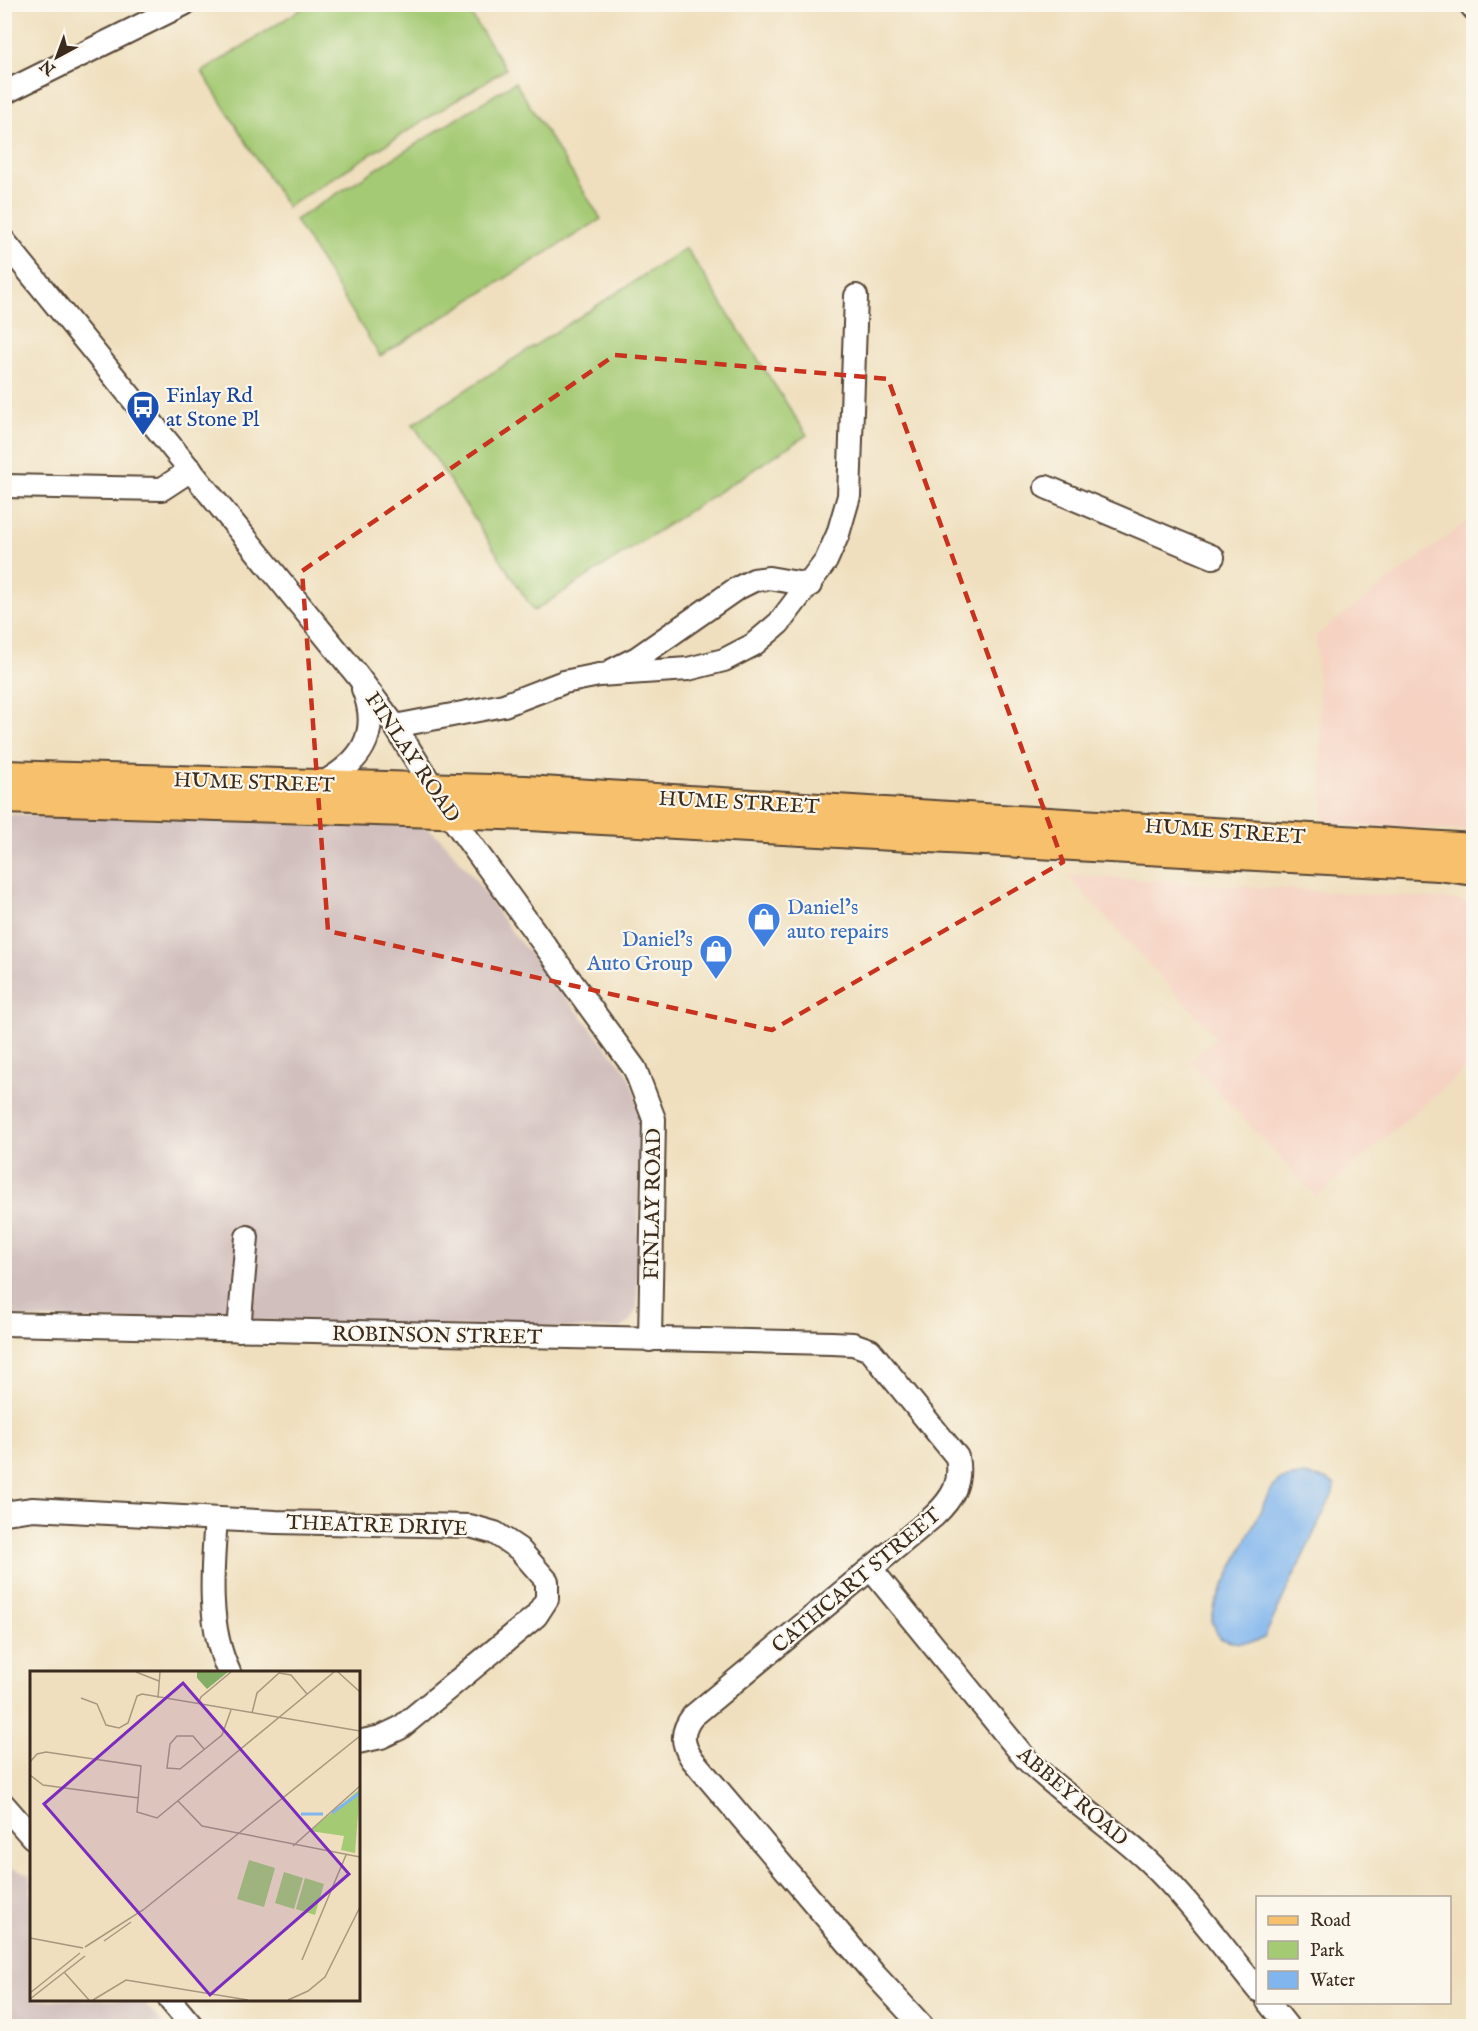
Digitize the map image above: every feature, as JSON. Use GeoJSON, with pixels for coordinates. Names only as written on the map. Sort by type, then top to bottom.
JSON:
{"type":"FeatureCollection","features":[{"type":"Feature","properties":{"kind":"main road","name":"HUME STREET"},"geometry":{"type":"LineString","coordinates":[[4,775],[317,786],[525,790],[984,816],[1473,848]]}},
{"type":"Feature","properties":{"kind":"main road","name":"HUME STREET"},"geometry":{"type":"LineString","coordinates":[[4,799],[449,814],[961,838],[1438,866],[1473,871]]}},
{"type":"Feature","properties":{"kind":"street"},"geometry":{"type":"LineString","coordinates":[[4,93],[184,4]]}},
{"type":"Feature","properties":{"kind":"street"},"geometry":{"type":"LineString","coordinates":[[1470,4],[1473,9]]}},
{"type":"Feature","properties":{"kind":"street","name":"FINLAY ROAD"},"geometry":{"type":"LineString","coordinates":[[4,241],[396,726],[449,814],[635,1069],[654,1119],[650,1340]]}},
{"type":"Feature","properties":{"kind":"street"},"geometry":{"type":"LineString","coordinates":[[396,726],[504,705],[564,682],[604,675],[688,669],[724,660],[753,645],[779,623],[826,561],[838,534],[849,496],[856,296]]}},
{"type":"Feature","properties":{"kind":"street"},"geometry":{"type":"LineString","coordinates":[[4,486],[162,489],[191,471]]}},
{"type":"Feature","properties":{"kind":"street"},"geometry":{"type":"LineString","coordinates":[[1046,487],[1213,557]]}},
{"type":"Feature","properties":{"kind":"street"},"geometry":{"type":"LineString","coordinates":[[604,675],[637,658],[736,589],[754,580],[769,578],[810,585]]}},
{"type":"Feature","properties":{"kind":"street"},"geometry":{"type":"LineString","coordinates":[[317,786],[339,774],[364,747],[369,732],[370,716],[357,675]]}},
{"type":"Feature","properties":{"kind":"street"},"geometry":{"type":"LineString","coordinates":[[239,1330],[248,1237]]}},
{"type":"Feature","properties":{"kind":"street","name":"ROBINSON STREET"},"geometry":{"type":"LineString","coordinates":[[4,1324],[832,1343],[853,1344],[870,1350]]}},
{"type":"Feature","properties":{"kind":"street","name":"CATHCART STREET"},"geometry":{"type":"LineString","coordinates":[[870,1350],[948,1443],[957,1457],[960,1473],[957,1489],[947,1504],[693,1716],[685,1726],[683,1737],[685,1749],[692,1759],[875,1975],[922,2026]]}},
{"type":"Feature","properties":{"kind":"street","name":"THEATRE DRIVE"},"geometry":{"type":"LineString","coordinates":[[4,1512],[33,1509],[216,1519],[470,1526],[495,1533],[519,1549],[547,1581],[547,1599],[536,1616],[400,1728],[381,1737],[360,1742]]}},
{"type":"Feature","properties":{"kind":"street"},"geometry":{"type":"LineString","coordinates":[[216,1519],[213,1558],[215,1630],[229,1671]]}},
{"type":"Feature","properties":{"kind":"street","name":"ABBEY ROAD"},"geometry":{"type":"LineString","coordinates":[[871,1569],[1026,1759],[1147,1860],[1172,1885],[1256,1989]]}},
{"type":"Feature","properties":{"kind":"street"},"geometry":{"type":"LineString","coordinates":[[171,2001],[192,2026]]}},
{"type":"Feature","properties":{"kind":"street"},"geometry":{"type":"LineString","coordinates":[[1270,2004],[1287,2026]]}},
{"type":"Feature","properties":{"kind":"highlighted area"},"geometry":{"type":"Polygon","coordinates":[[[615,355],[888,379],[1063,862],[772,1030],[328,931],[302,571],[615,355]]]}},
{"type":"Feature","properties":{"kind":"shaded area"},"geometry":{"type":"Polygon","coordinates":[[[1473,517],[1473,831],[1324,824],[1316,636],[1473,517]]]}},
{"type":"Feature","properties":{"kind":"shaded area"},"geometry":{"type":"Polygon","coordinates":[[[5,814],[413,826],[428,829],[440,838],[475,879],[511,931],[627,1072],[641,1110],[637,1309],[628,1323],[620,1329],[5,1318],[5,814]]]}},
{"type":"Feature","properties":{"kind":"shaded area"},"geometry":{"type":"Polygon","coordinates":[[[1067,875],[1473,901],[1473,1063],[1316,1197],[1190,1061],[1217,1038],[1067,875]]]}},
{"type":"Feature","properties":{"kind":"shaded area"},"geometry":{"type":"Polygon","coordinates":[[[5,1866],[30,1875],[30,2001],[143,2001],[164,2026],[5,2026],[5,1866]]]}},
{"type":"Feature","properties":{"kind":"green space"},"geometry":{"type":"Polygon","coordinates":[[[309,4],[465,5],[506,69],[287,207],[202,72],[309,4]]]}},
{"type":"Feature","properties":{"kind":"green space"},"geometry":{"type":"Polygon","coordinates":[[[515,82],[601,219],[380,356],[295,220],[515,82]]]}},
{"type":"Feature","properties":{"kind":"green space"},"geometry":{"type":"Polygon","coordinates":[[[686,248],[807,435],[534,611],[413,424],[686,248]]]}},
{"type":"Feature","properties":{"kind":"water"},"geometry":{"type":"Polygon","coordinates":[[[1304,1475],[1326,1479],[1334,1484],[1335,1489],[1264,1638],[1242,1642],[1219,1638],[1212,1621],[1215,1604],[1268,1495],[1279,1480],[1304,1475]]]}},
{"type":"Feature","properties":{"kind":"place","name":"Finlay Rd at Stone Pl"},"geometry":{"type":"Point","coordinates":[143,436]}},
{"type":"Feature","properties":{"kind":"place","name":"Daniel’s auto repairs"},"geometry":{"type":"Point","coordinates":[764,948]}},
{"type":"Feature","properties":{"kind":"place","name":"Daniel’s Auto Group"},"geometry":{"type":"Point","coordinates":[716,980]}}]}
